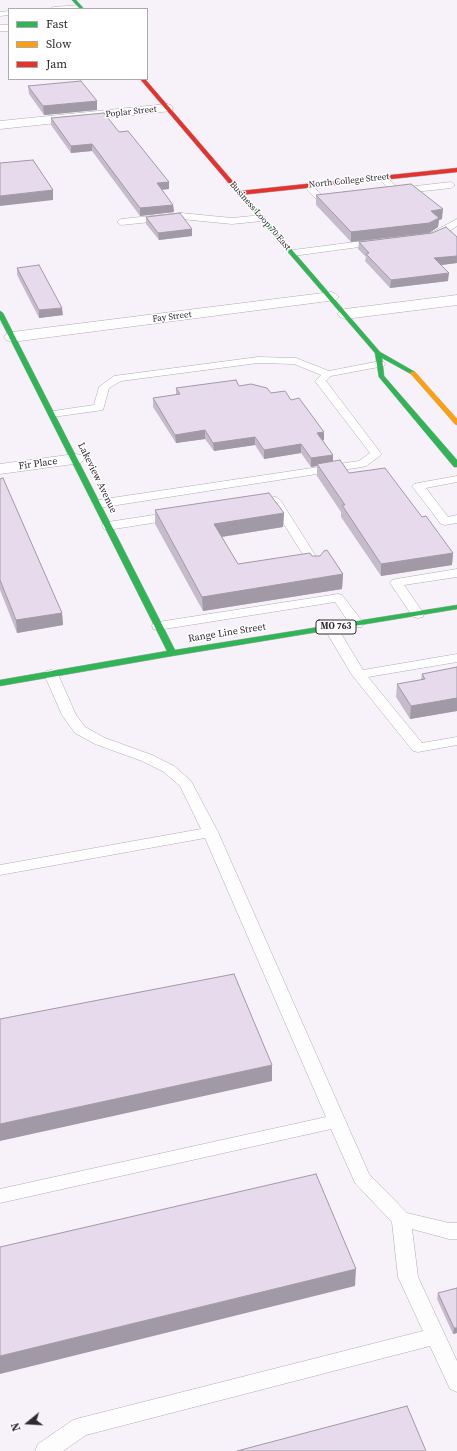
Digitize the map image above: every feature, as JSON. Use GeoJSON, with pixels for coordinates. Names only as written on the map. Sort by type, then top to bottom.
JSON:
{"type":"FeatureCollection","features":[{"type":"Feature","properties":{"kind":"main road","name":"Business Loop 70 East"},"geometry":{"type":"LineString","coordinates":[[143,80],[378,353],[415,374],[457,423]]}},
{"type":"Feature","properties":{"kind":"main road","name":"North College Street"},"geometry":{"type":"LineString","coordinates":[[240,193],[457,170]]}},
{"type":"Feature","properties":{"kind":"main road","name":"Lakeview Avenue"},"geometry":{"type":"LineString","coordinates":[[0,313],[98,504],[172,653]]}},
{"type":"Feature","properties":{"kind":"main road","name":"Business Loop 70 East"},"geometry":{"type":"LineString","coordinates":[[378,353],[381,376],[457,464]]}},
{"type":"Feature","properties":{"kind":"main road","name":"Range Line Street"},"geometry":{"type":"LineString","coordinates":[[0,683],[172,653],[457,607]]}},
{"type":"Feature","properties":{"kind":"street","name":"Poplar Street"},"geometry":{"type":"LineString","coordinates":[[0,125],[167,108]]}},
{"type":"Feature","properties":{"kind":"street","name":"Fay Street"},"geometry":{"type":"LineString","coordinates":[[12,337],[331,297]]}},
{"type":"Feature","properties":{"kind":"street"},"geometry":{"type":"LineString","coordinates":[[345,314],[457,300]]}},
{"type":"Feature","properties":{"kind":"street","name":"Fir Place"},"geometry":{"type":"LineString","coordinates":[[0,469],[75,459]]}},
{"type":"Feature","properties":{"kind":"lane"},"geometry":{"type":"LineString","coordinates":[[59,8],[78,5]]}},
{"type":"Feature","properties":{"kind":"lane"},"geometry":{"type":"LineString","coordinates":[[436,172],[454,187]]}},
{"type":"Feature","properties":{"kind":"lane"},"geometry":{"type":"LineString","coordinates":[[383,178],[396,191]]}},
{"type":"Feature","properties":{"kind":"lane"},"geometry":{"type":"LineString","coordinates":[[308,186],[320,198],[341,197]]}},
{"type":"Feature","properties":{"kind":"lane"},"geometry":{"type":"LineString","coordinates":[[381,193],[454,187]]}},
{"type":"Feature","properties":{"kind":"lane"},"geometry":{"type":"LineString","coordinates":[[122,222],[181,216],[232,221],[262,218]]}},
{"type":"Feature","properties":{"kind":"lane"},"geometry":{"type":"LineString","coordinates":[[423,237],[445,230],[457,222]]}},
{"type":"Feature","properties":{"kind":"lane"},"geometry":{"type":"LineString","coordinates":[[293,253],[385,241]]}},
{"type":"Feature","properties":{"kind":"lane"},"geometry":{"type":"LineString","coordinates":[[52,414],[99,408],[104,387],[118,378],[258,360],[296,361],[328,374],[380,364]]}},
{"type":"Feature","properties":{"kind":"lane"},"geometry":{"type":"LineString","coordinates":[[98,504],[362,464],[376,454],[320,382],[328,374]]}},
{"type":"Feature","properties":{"kind":"lane"},"geometry":{"type":"LineString","coordinates":[[457,479],[418,486],[446,521],[457,520]]}},
{"type":"Feature","properties":{"kind":"lane"},"geometry":{"type":"LineString","coordinates":[[245,505],[275,501],[316,566]]}},
{"type":"Feature","properties":{"kind":"lane"},"geometry":{"type":"LineString","coordinates":[[108,526],[184,514]]}},
{"type":"Feature","properties":{"kind":"lane"},"geometry":{"type":"LineString","coordinates":[[418,614],[396,583],[457,573]]}},
{"type":"Feature","properties":{"kind":"lane"},"geometry":{"type":"LineString","coordinates":[[158,626],[335,594],[357,624]]}},
{"type":"Feature","properties":{"kind":"lane"},"geometry":{"type":"LineString","coordinates":[[330,628],[359,675],[418,748],[457,741]]}},
{"type":"Feature","properties":{"kind":"lane"},"geometry":{"type":"LineString","coordinates":[[359,675],[457,658]]}},
{"type":"Feature","properties":{"kind":"lane"},"geometry":{"type":"LineString","coordinates":[[51,674],[68,715],[80,730],[100,741],[147,758],[169,769],[186,784],[210,832],[362,1178],[401,1219],[449,1231],[457,1231]]}},
{"type":"Feature","properties":{"kind":"lane"},"geometry":{"type":"LineString","coordinates":[[0,870],[210,832]]}},
{"type":"Feature","properties":{"kind":"lane"},"geometry":{"type":"LineString","coordinates":[[0,1196],[337,1121]]}},
{"type":"Feature","properties":{"kind":"lane"},"geometry":{"type":"LineString","coordinates":[[401,1219],[408,1277],[457,1383]]}},
{"type":"Feature","properties":{"kind":"lane"},"geometry":{"type":"LineString","coordinates":[[46,1451],[80,1427],[435,1336]]}},
{"type":"Feature","properties":{"kind":"building"},"geometry":{"type":"Polygon","coordinates":[[[81,81],[97,101],[43,106],[28,86],[81,81]]]}},
{"type":"Feature","properties":{"kind":"building"},"geometry":{"type":"Polygon","coordinates":[[[104,113],[119,132],[128,131],[169,182],[157,183],[173,205],[140,208],[92,144],[71,146],[51,118],[104,113]]]}},
{"type":"Feature","properties":{"kind":"building"},"geometry":{"type":"Polygon","coordinates":[[[33,160],[53,190],[0,196],[0,163],[33,160]]]}},
{"type":"Feature","properties":{"kind":"building"},"geometry":{"type":"Polygon","coordinates":[[[411,184],[443,209],[431,211],[439,218],[429,223],[351,232],[316,195],[411,184]]]}},
{"type":"Feature","properties":{"kind":"building"},"geometry":{"type":"Polygon","coordinates":[[[180,213],[192,229],[158,233],[146,217],[180,213]]]}},
{"type":"Feature","properties":{"kind":"building"},"geometry":{"type":"Polygon","coordinates":[[[446,227],[457,237],[457,256],[434,258],[449,273],[391,280],[366,254],[369,253],[359,242],[432,233],[446,227]]]}},
{"type":"Feature","properties":{"kind":"building"},"geometry":{"type":"Polygon","coordinates":[[[39,265],[62,308],[39,310],[17,268],[39,265]]]}},
{"type":"Feature","properties":{"kind":"building"},"geometry":{"type":"Polygon","coordinates":[[[236,380],[239,386],[251,384],[267,388],[271,393],[285,391],[291,400],[299,398],[324,432],[317,433],[333,455],[311,458],[301,444],[264,450],[255,437],[213,443],[205,430],[175,435],[153,398],[180,394],[176,388],[236,380]]]}},
{"type":"Feature","properties":{"kind":"building"},"geometry":{"type":"Polygon","coordinates":[[[340,460],[349,473],[385,468],[422,517],[426,516],[453,553],[381,564],[342,505],[345,505],[317,464],[340,460]]]}},
{"type":"Feature","properties":{"kind":"building"},"geometry":{"type":"Polygon","coordinates":[[[3,478],[62,613],[16,620],[0,580],[0,479],[3,478]]]}},
{"type":"Feature","properties":{"kind":"building"},"geometry":{"type":"Polygon","coordinates":[[[269,493],[284,513],[214,524],[238,564],[310,553],[312,556],[320,556],[327,550],[343,574],[202,597],[155,510],[269,493]]]}},
{"type":"Feature","properties":{"kind":"building"},"geometry":{"type":"Polygon","coordinates":[[[457,667],[457,698],[411,706],[397,684],[425,679],[422,674],[457,667]]]}},
{"type":"Feature","properties":{"kind":"building"},"geometry":{"type":"Polygon","coordinates":[[[234,974],[272,1065],[0,1124],[0,1019],[234,974]]]}},
{"type":"Feature","properties":{"kind":"building"},"geometry":{"type":"Polygon","coordinates":[[[316,1174],[356,1269],[0,1356],[0,1247],[316,1174]]]}},
{"type":"Feature","properties":{"kind":"building"},"geometry":{"type":"Polygon","coordinates":[[[457,1288],[457,1328],[454,1328],[438,1293],[457,1288]]]}},
{"type":"Feature","properties":{"kind":"building"},"geometry":{"type":"Polygon","coordinates":[[[407,1406],[426,1451],[237,1451],[407,1406]]]}},
{"type":"Feature","properties":{"kind":"traffic: fast"},"geometry":{"type":"LineString","coordinates":[[74,0],[81,8]]}},
{"type":"Feature","properties":{"kind":"traffic: fast"},"geometry":{"type":"LineString","coordinates":[[234,186],[378,353],[413,373]]}},
{"type":"Feature","properties":{"kind":"traffic: fast"},"geometry":{"type":"LineString","coordinates":[[0,313],[172,653]]}},
{"type":"Feature","properties":{"kind":"traffic: fast"},"geometry":{"type":"LineString","coordinates":[[378,353],[381,376],[457,465]]}},
{"type":"Feature","properties":{"kind":"traffic: fast"},"geometry":{"type":"LineString","coordinates":[[0,683],[172,653],[457,607]]}},
{"type":"Feature","properties":{"kind":"traffic: slow"},"geometry":{"type":"LineString","coordinates":[[413,373],[457,423]]}},
{"type":"Feature","properties":{"kind":"traffic: jam"},"geometry":{"type":"LineString","coordinates":[[143,80],[234,186]]}},
{"type":"Feature","properties":{"kind":"traffic: jam"},"geometry":{"type":"LineString","coordinates":[[240,193],[457,170]]}}]}
